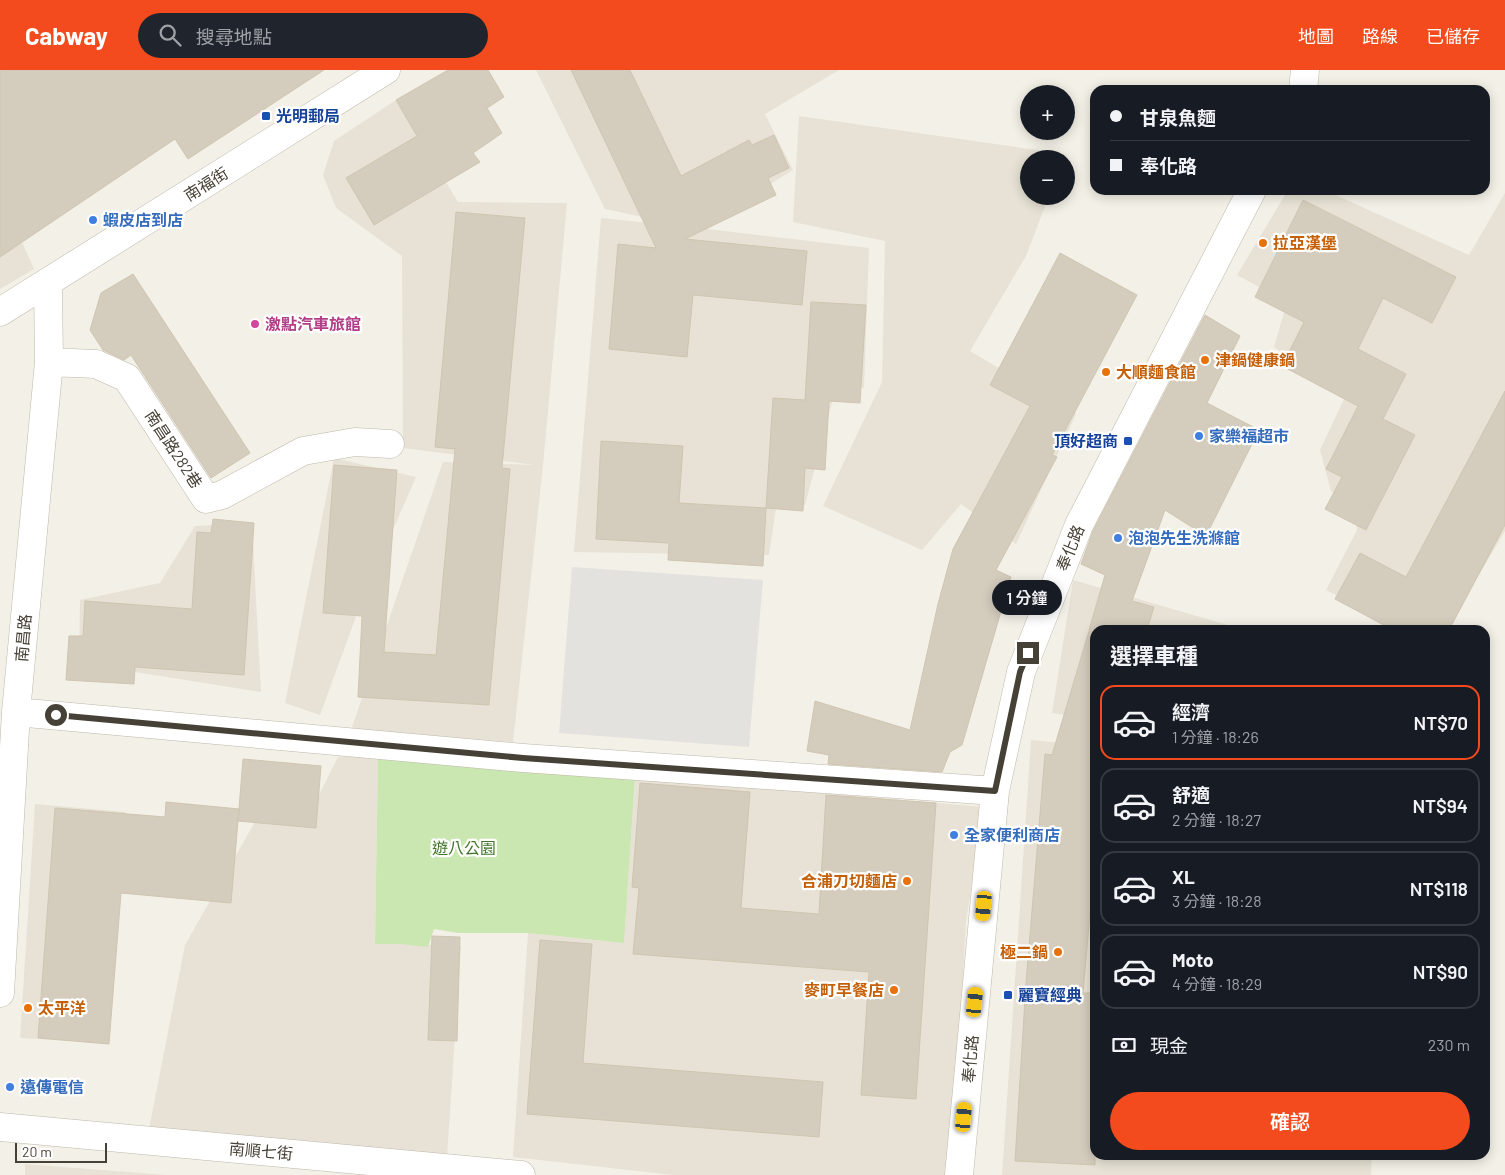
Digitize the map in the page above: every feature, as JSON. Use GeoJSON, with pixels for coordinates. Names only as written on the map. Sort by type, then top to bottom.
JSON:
{"type":"FeatureCollection","features":[{"type":"Feature","properties":{"kind":"street","name":"南福街"},"geometry":{"type":"LineString","coordinates":[[0,312],[48,284],[386,70]]}},
{"type":"Feature","properties":{"kind":"street"},"geometry":{"type":"LineString","coordinates":[[1304,85],[1305,70]]}},
{"type":"Feature","properties":{"kind":"street","name":"奉化路"},"geometry":{"type":"LineString","coordinates":[[959,1175],[995,791],[1020,672],[1079,525],[1249,195]]}},
{"type":"Feature","properties":{"kind":"street","name":"南昌路"},"geometry":{"type":"LineString","coordinates":[[0,993],[16,712],[49,362],[48,284]]}},
{"type":"Feature","properties":{"kind":"street","name":"南昌路282巷"},"geometry":{"type":"LineString","coordinates":[[49,362],[96,364],[127,378],[206,499],[222,495],[303,451],[355,442],[390,444]]}},
{"type":"Feature","properties":{"kind":"street"},"geometry":{"type":"LineString","coordinates":[[16,712],[523,758],[995,791]]}},
{"type":"Feature","properties":{"kind":"street","name":"南順七街"},"geometry":{"type":"LineString","coordinates":[[0,1127],[521,1175]]}},
{"type":"Feature","properties":{"kind":"shaded area"},"geometry":{"type":"Polygon","coordinates":[[[536,70],[839,70],[765,114],[793,170],[699,228],[869,248],[864,388],[837,384],[805,505],[777,500],[769,555],[574,552],[601,218],[690,227],[605,209],[536,70]]]}},
{"type":"Feature","properties":{"kind":"shaded area"},"geometry":{"type":"Polygon","coordinates":[[[396,100],[458,202],[567,203],[543,466],[513,742],[351,730],[443,462],[535,465],[403,448],[402,256],[336,208],[323,175],[334,141],[396,100]]]}},
{"type":"Feature","properties":{"kind":"shaded area"},"geometry":{"type":"Polygon","coordinates":[[[799,116],[1037,150],[1020,150],[1020,205],[1046,205],[1026,256],[970,351],[1076,414],[1016,544],[961,504],[922,550],[823,506],[882,382],[885,241],[793,222],[799,116]]]}},
{"type":"Feature","properties":{"kind":"shaded area"},"geometry":{"type":"Polygon","coordinates":[[[0,193],[34,269],[0,289],[0,193]]]}},
{"type":"Feature","properties":{"kind":"shaded area"},"geometry":{"type":"Polygon","coordinates":[[[1505,193],[1505,531],[1449,625],[1398,625],[1326,590],[1357,530],[1354,508],[1331,491],[1320,450],[1345,397],[1274,347],[1287,302],[1237,275],[1285,195],[1335,195],[1469,255],[1505,193]]]}},
{"type":"Feature","properties":{"kind":"shaded area"},"geometry":{"type":"Polygon","coordinates":[[[334,458],[416,477],[361,603],[320,715],[285,703],[334,458]]]}},
{"type":"Feature","properties":{"kind":"shaded area"},"geometry":{"type":"Polygon","coordinates":[[[252,523],[261,692],[79,663],[80,600],[160,583],[195,526],[252,523]]]}},
{"type":"Feature","properties":{"kind":"shaded area"},"geometry":{"type":"Polygon","coordinates":[[[572,567],[763,580],[749,747],[559,733],[572,567]]]}},
{"type":"Feature","properties":{"kind":"shaded area"},"geometry":{"type":"Polygon","coordinates":[[[1073,580],[1228,625],[1090,625],[1090,718],[1052,713],[1073,580]]]}},
{"type":"Feature","properties":{"kind":"shaded area"},"geometry":{"type":"Polygon","coordinates":[[[1031,740],[1090,746],[1090,1160],[1372,1160],[1371,1175],[1002,1175],[1031,740]]]}},
{"type":"Feature","properties":{"kind":"shaded area"},"geometry":{"type":"Polygon","coordinates":[[[378,755],[375,943],[461,946],[447,1157],[149,1129],[185,945],[269,797],[315,803],[338,757],[378,755]]]}},
{"type":"Feature","properties":{"kind":"shaded area"},"geometry":{"type":"Polygon","coordinates":[[[635,777],[983,807],[966,922],[952,1175],[673,1175],[513,1157],[528,933],[624,943],[635,777]]]}},
{"type":"Feature","properties":{"kind":"shaded area"},"geometry":{"type":"Polygon","coordinates":[[[35,804],[126,812],[109,1043],[20,1038],[35,804]]]}},
{"type":"Feature","properties":{"kind":"shaded area"},"geometry":{"type":"Polygon","coordinates":[[[25,1164],[166,1175],[25,1175],[25,1164]]]}},
{"type":"Feature","properties":{"kind":"green space","name":"遊八公園"},"geometry":{"type":"Polygon","coordinates":[[[378,755],[635,777],[624,943],[528,933],[458,933],[434,929],[428,947],[375,944],[378,755]]]}},
{"type":"Feature","properties":{"kind":"building"},"geometry":{"type":"Polygon","coordinates":[[[0,70],[324,70],[188,159],[175,139],[0,257],[0,70]]]}},
{"type":"Feature","properties":{"kind":"building"},"geometry":{"type":"Polygon","coordinates":[[[448,70],[488,70],[504,97],[487,108],[502,133],[473,153],[480,162],[374,225],[346,178],[417,136],[396,100],[448,70]]]}},
{"type":"Feature","properties":{"kind":"building"},"geometry":{"type":"Polygon","coordinates":[[[571,70],[630,70],[681,176],[749,140],[752,145],[774,135],[789,168],[768,178],[776,195],[685,239],[807,251],[802,305],[693,295],[687,357],[609,349],[618,244],[656,248],[571,70]]]}},
{"type":"Feature","properties":{"kind":"building"},"geometry":{"type":"Polygon","coordinates":[[[1303,200],[1456,277],[1432,323],[1383,298],[1358,349],[1406,374],[1383,419],[1415,435],[1366,530],[1325,509],[1342,477],[1326,469],[1358,406],[1282,366],[1304,322],[1255,297],[1303,200]]]}},
{"type":"Feature","properties":{"kind":"building"},"geometry":{"type":"Polygon","coordinates":[[[456,212],[525,218],[502,468],[510,469],[489,705],[358,697],[362,616],[323,613],[334,465],[397,470],[384,652],[436,655],[455,449],[435,447],[456,212]]]}},
{"type":"Feature","properties":{"kind":"building"},"geometry":{"type":"Polygon","coordinates":[[[1060,253],[1137,295],[1052,455],[1057,457],[996,570],[1011,577],[962,745],[950,752],[942,772],[828,764],[829,755],[807,751],[815,701],[910,730],[938,604],[953,549],[1030,406],[990,385],[1060,253]]]}},
{"type":"Feature","properties":{"kind":"building"},"geometry":{"type":"Polygon","coordinates":[[[133,274],[250,453],[211,478],[131,355],[124,360],[103,350],[90,330],[101,293],[133,274]]]}},
{"type":"Feature","properties":{"kind":"building"},"geometry":{"type":"Polygon","coordinates":[[[811,302],[866,305],[860,403],[829,401],[825,470],[805,468],[803,511],[766,508],[773,398],[805,400],[811,302]]]}},
{"type":"Feature","properties":{"kind":"building"},"geometry":{"type":"Polygon","coordinates":[[[1205,315],[1240,336],[1207,403],[1259,430],[1206,536],[1165,510],[1132,601],[1154,607],[1149,625],[1090,625],[1105,575],[1081,564],[1093,531],[1205,315]]]}},
{"type":"Feature","properties":{"kind":"building"},"geometry":{"type":"Polygon","coordinates":[[[1505,391],[1505,525],[1452,625],[1384,625],[1335,599],[1360,553],[1406,577],[1505,391]]]}},
{"type":"Feature","properties":{"kind":"building"},"geometry":{"type":"Polygon","coordinates":[[[601,441],[683,446],[679,503],[766,508],[763,566],[668,560],[669,543],[596,539],[601,441]]]}},
{"type":"Feature","properties":{"kind":"building"},"geometry":{"type":"Polygon","coordinates":[[[213,519],[254,523],[244,675],[135,667],[134,684],[66,680],[69,636],[83,636],[85,601],[192,609],[197,532],[211,533],[213,519]]]}},
{"type":"Feature","properties":{"kind":"building"},"geometry":{"type":"Polygon","coordinates":[[[1090,631],[1090,913],[1083,993],[1090,993],[1090,1160],[1095,1160],[1095,1165],[1015,1161],[1026,983],[1045,754],[1052,755],[1090,631]]]}},
{"type":"Feature","properties":{"kind":"building"},"geometry":{"type":"Polygon","coordinates":[[[243,759],[321,766],[316,828],[238,821],[243,759]]]}},
{"type":"Feature","properties":{"kind":"building"},"geometry":{"type":"Polygon","coordinates":[[[640,783],[750,792],[741,908],[819,914],[826,795],[936,803],[916,1099],[861,1095],[869,972],[633,954],[639,888],[632,887],[640,783]]]}},
{"type":"Feature","properties":{"kind":"building"},"geometry":{"type":"Polygon","coordinates":[[[166,802],[239,809],[231,903],[121,893],[109,1044],[38,1038],[55,808],[165,817],[166,802]]]}},
{"type":"Feature","properties":{"kind":"building"},"geometry":{"type":"Polygon","coordinates":[[[432,936],[460,937],[457,1041],[428,1040],[432,936]]]}},
{"type":"Feature","properties":{"kind":"building"},"geometry":{"type":"Polygon","coordinates":[[[540,940],[592,944],[583,1063],[823,1082],[819,1137],[527,1114],[540,940]]]}},
{"type":"Feature","properties":{"kind":"place","name":"光明郵局"},"geometry":{"type":"Point","coordinates":[266,116]}},
{"type":"Feature","properties":{"kind":"place","name":"蝦皮店到店"},"geometry":{"type":"Point","coordinates":[93,220]}},
{"type":"Feature","properties":{"kind":"place","name":"拉亞漢堡"},"geometry":{"type":"Point","coordinates":[1263,243]}},
{"type":"Feature","properties":{"kind":"place","name":"激點汽車旅館"},"geometry":{"type":"Point","coordinates":[255,324]}},
{"type":"Feature","properties":{"kind":"place","name":"津鍋健康鍋"},"geometry":{"type":"Point","coordinates":[1205,360]}},
{"type":"Feature","properties":{"kind":"place","name":"大順麵食館"},"geometry":{"type":"Point","coordinates":[1106,372]}},
{"type":"Feature","properties":{"kind":"place","name":"家樂福超市"},"geometry":{"type":"Point","coordinates":[1199,436]}},
{"type":"Feature","properties":{"kind":"place","name":"頂好超商"},"geometry":{"type":"Point","coordinates":[1128,441]}},
{"type":"Feature","properties":{"kind":"place","name":"泡泡先生洗滌館"},"geometry":{"type":"Point","coordinates":[1118,538]}},
{"type":"Feature","properties":{"kind":"place","name":"全家便利商店"},"geometry":{"type":"Point","coordinates":[954,835]}},
{"type":"Feature","properties":{"kind":"place","name":"合浦刀切麵店"},"geometry":{"type":"Point","coordinates":[907,881]}},
{"type":"Feature","properties":{"kind":"place","name":"極二鍋"},"geometry":{"type":"Point","coordinates":[1058,952]}},
{"type":"Feature","properties":{"kind":"place","name":"麥町早餐店"},"geometry":{"type":"Point","coordinates":[894,990]}},
{"type":"Feature","properties":{"kind":"place","name":"麗寶經典"},"geometry":{"type":"Point","coordinates":[1008,995]}},
{"type":"Feature","properties":{"kind":"place","name":"太平洋"},"geometry":{"type":"Point","coordinates":[28,1008]}},
{"type":"Feature","properties":{"kind":"place","name":"遠傳電信"},"geometry":{"type":"Point","coordinates":[10,1087]}},
{"type":"Feature","properties":{"kind":"route"},"geometry":{"type":"LineString","coordinates":[[56,715],[523,758],[995,791],[1020,672],[1028,653]]}}]}
